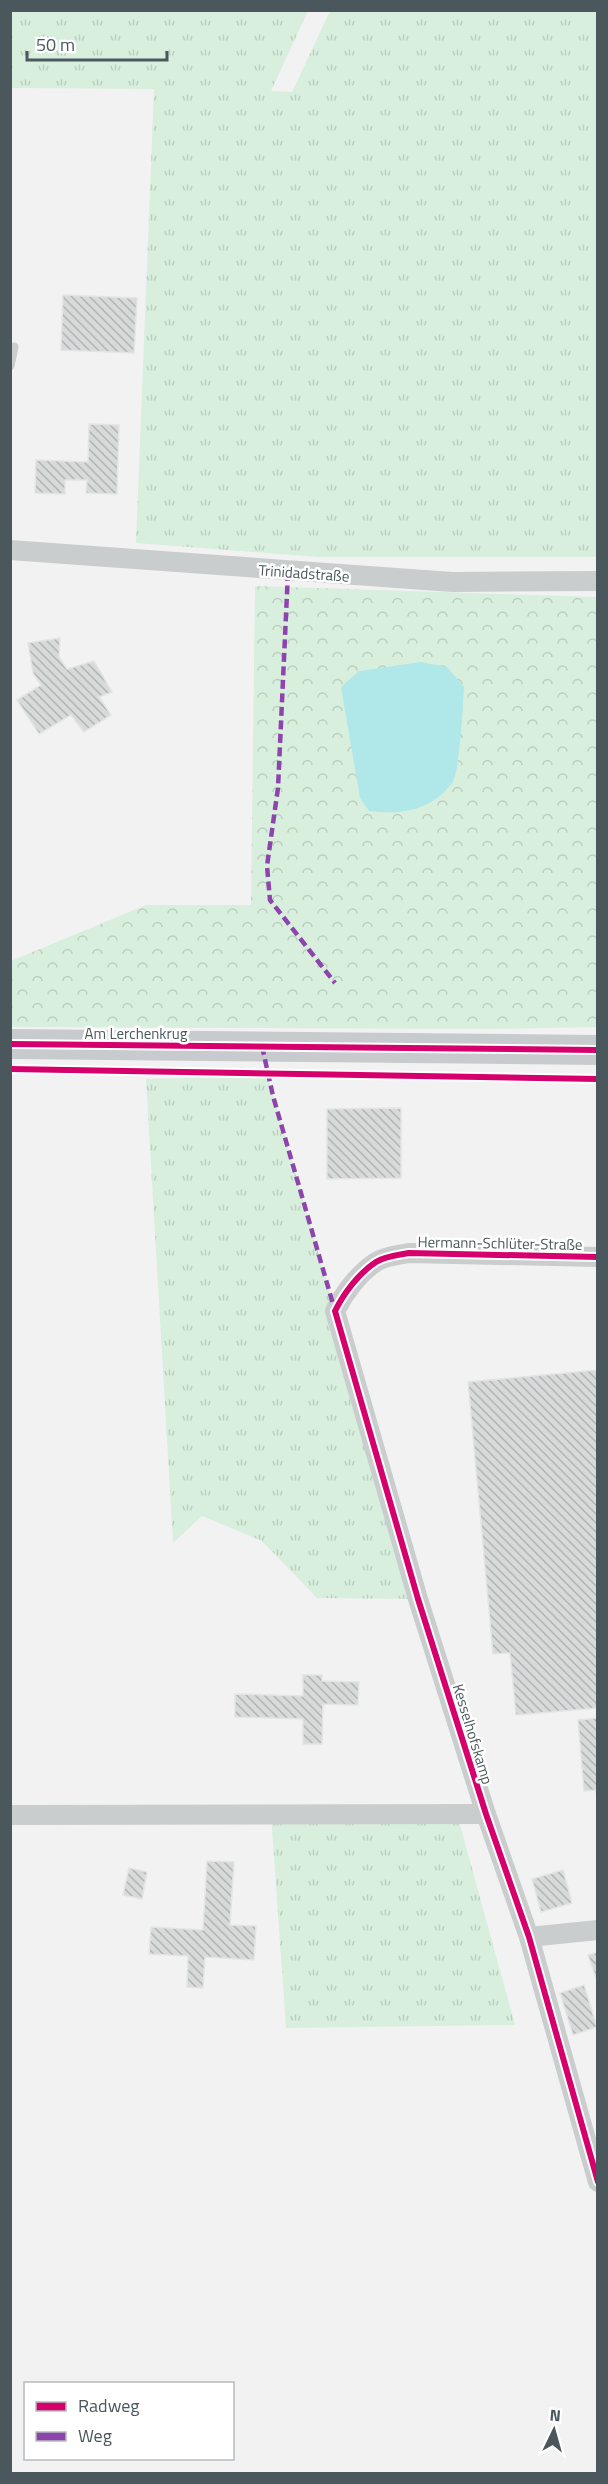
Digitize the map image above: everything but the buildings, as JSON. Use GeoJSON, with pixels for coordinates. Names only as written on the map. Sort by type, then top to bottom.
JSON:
{"type":"FeatureCollection","features":[{"type":"Feature","properties":{"kind":"main road","name":"Am Lerchenkrug"},"geometry":{"type":"LineString","coordinates":[[10,1044],[597,1050]]}},
{"type":"Feature","properties":{"kind":"street","name":"Trinidadstraße"},"geometry":{"type":"LineString","coordinates":[[10,550],[452,582],[597,581]]}},
{"type":"Feature","properties":{"kind":"street","name":"Hermann-Schlüter-Straße"},"geometry":{"type":"LineString","coordinates":[[344,1294],[377,1262],[410,1253],[597,1257]]}},
{"type":"Feature","properties":{"kind":"street","name":"Kesselhofskamp"},"geometry":{"type":"LineString","coordinates":[[344,1294],[335,1311],[418,1599],[486,1814],[529,1937],[597,2182]]}},
{"type":"Feature","properties":{"kind":"street"},"geometry":{"type":"LineString","coordinates":[[10,1815],[486,1814]]}},
{"type":"Feature","properties":{"kind":"street"},"geometry":{"type":"LineString","coordinates":[[529,1937],[597,1930]]}},
{"type":"Feature","properties":{"kind":"lane"},"geometry":{"type":"LineString","coordinates":[[10,366],[14,347]]}},
{"type":"Feature","properties":{"kind":"green space"},"geometry":{"type":"Polygon","coordinates":[[[11,10],[308,11],[271,91],[292,92],[330,11],[597,11],[597,557],[319,557],[136,543],[154,89],[11,88],[11,10]]]}},
{"type":"Feature","properties":{"kind":"green space"},"geometry":{"type":"Polygon","coordinates":[[[255,586],[597,597],[597,1027],[493,1029],[11,1027],[11,961],[146,905],[251,905],[255,586]]]}},
{"type":"Feature","properties":{"kind":"green space"},"geometry":{"type":"Polygon","coordinates":[[[265,1076],[270,1084],[418,1599],[317,1598],[262,1541],[202,1516],[173,1543],[146,1079],[265,1076]]]}},
{"type":"Feature","properties":{"kind":"green space"},"geometry":{"type":"Polygon","coordinates":[[[271,1814],[457,1814],[515,2025],[286,2028],[271,1814]]]}},
{"type":"Feature","properties":{"kind":"water"},"geometry":{"type":"Polygon","coordinates":[[[421,662],[447,667],[464,687],[461,737],[455,777],[435,800],[415,809],[393,812],[369,811],[360,798],[341,687],[359,671],[421,662]]]}},
{"type":"Feature","properties":{"kind":"marked path"},"geometry":{"type":"LineString","coordinates":[[288,572],[278,788],[267,866],[270,900],[335,983]]}},
{"type":"Feature","properties":{"kind":"marked path"},"geometry":{"type":"LineString","coordinates":[[262,1046],[273,1096],[335,1311]]}},
{"type":"Feature","properties":{"kind":"cycle path"},"geometry":{"type":"LineString","coordinates":[[10,1044],[598,1050]]}},
{"type":"Feature","properties":{"kind":"cycle path"},"geometry":{"type":"LineString","coordinates":[[10,1069],[598,1079]]}},
{"type":"Feature","properties":{"kind":"cycle path"},"geometry":{"type":"LineString","coordinates":[[598,1257],[409,1253],[392,1256],[380,1260],[364,1272],[347,1290],[335,1311],[418,1599],[486,1814],[529,1937],[598,2182]]}}]}
